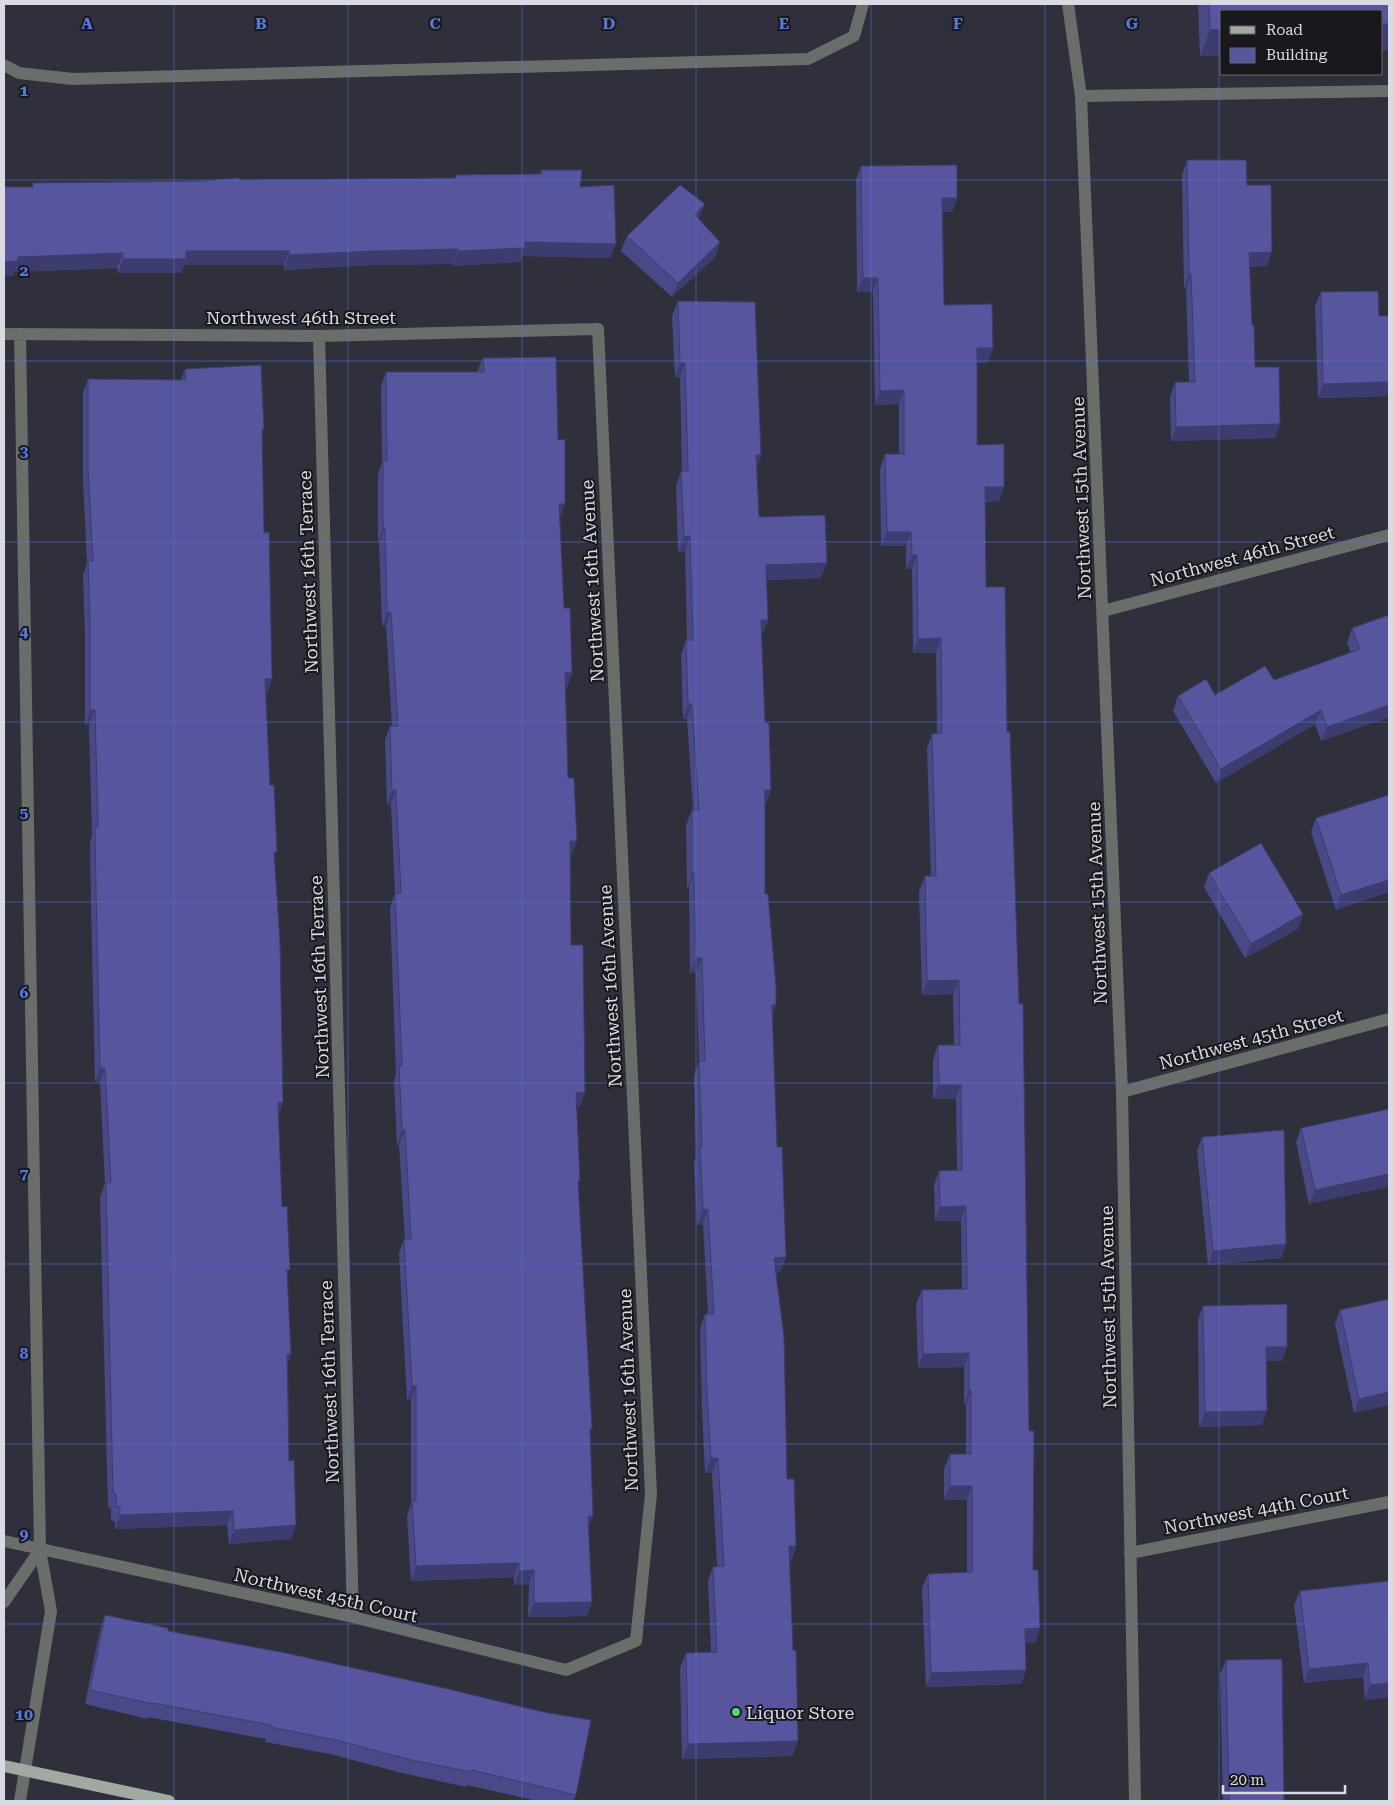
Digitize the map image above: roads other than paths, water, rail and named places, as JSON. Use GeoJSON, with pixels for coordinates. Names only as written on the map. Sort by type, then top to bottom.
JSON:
{"type":"FeatureCollection","features":[{"type":"Feature","properties":{"kind":"main road"},"geometry":{"type":"LineString","coordinates":[[4,1766],[170,1801]]}},
{"type":"Feature","properties":{"kind":"street"},"geometry":{"type":"LineString","coordinates":[[4,65],[19,73],[73,79],[808,59],[854,36],[863,4]]}},
{"type":"Feature","properties":{"kind":"street","name":"Northwest 15th Avenue"},"geometry":{"type":"LineString","coordinates":[[1068,4],[1081,96],[1122,1092],[1135,1801]]}},
{"type":"Feature","properties":{"kind":"street"},"geometry":{"type":"LineString","coordinates":[[1081,96],[1389,91]]}},
{"type":"Feature","properties":{"kind":"street","name":"Northwest 46th Street"},"geometry":{"type":"LineString","coordinates":[[4,334],[319,336],[598,329]]}},
{"type":"Feature","properties":{"kind":"street","name":"Northwest 16th Avenue"},"geometry":{"type":"LineString","coordinates":[[598,329],[651,1494],[636,1640]]}},
{"type":"Feature","properties":{"kind":"street"},"geometry":{"type":"LineString","coordinates":[[20,334],[40,1550],[51,1611],[20,1801]]}},
{"type":"Feature","properties":{"kind":"street","name":"Northwest 16th Terrace"},"geometry":{"type":"LineString","coordinates":[[319,336],[353,1618]]}},
{"type":"Feature","properties":{"kind":"street","name":"Northwest 46th Street"},"geometry":{"type":"LineString","coordinates":[[1103,611],[1389,535]]}},
{"type":"Feature","properties":{"kind":"street","name":"Northwest 45th Street"},"geometry":{"type":"LineString","coordinates":[[1122,1092],[1389,1019]]}},
{"type":"Feature","properties":{"kind":"street","name":"Northwest 44th Court"},"geometry":{"type":"LineString","coordinates":[[1130,1553],[1389,1502]]}},
{"type":"Feature","properties":{"kind":"street","name":"Northwest 45th Court"},"geometry":{"type":"LineString","coordinates":[[4,1542],[353,1618],[566,1670],[636,1640]]}},
{"type":"Feature","properties":{"kind":"street"},"geometry":{"type":"LineString","coordinates":[[4,1602],[40,1550]]}},
{"type":"Feature","properties":{"kind":"place","name":"Liquor Store"},"geometry":{"type":"Point","coordinates":[736,1712]}}]}
